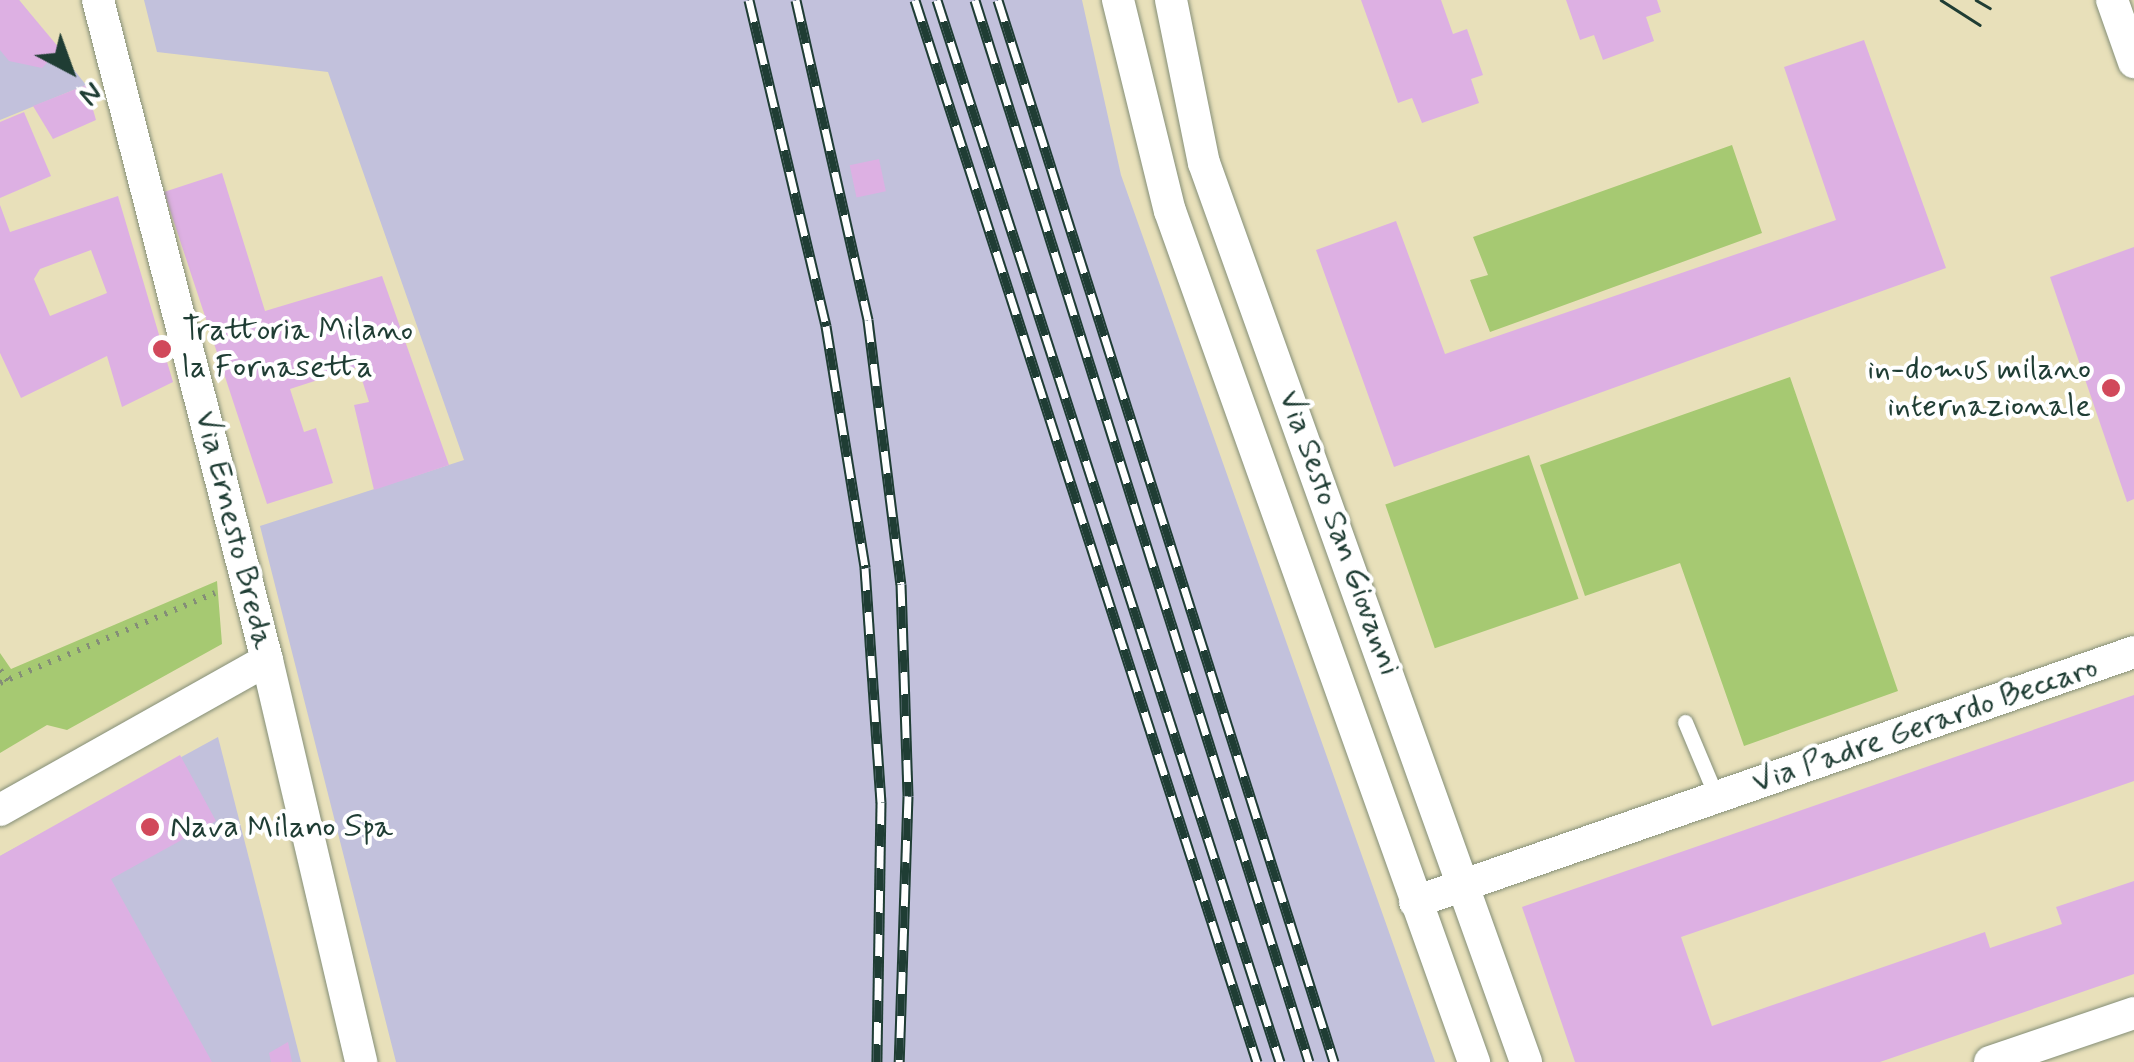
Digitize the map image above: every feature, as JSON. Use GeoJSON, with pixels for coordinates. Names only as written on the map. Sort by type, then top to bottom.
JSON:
{"type":"FeatureCollection","features":[{"type":"Feature","properties":{"kind":"street","name":"Via Ernesto Breda"},"geometry":{"type":"LineString","coordinates":[[98,0],[267,660],[360,1062]]}},
{"type":"Feature","properties":{"kind":"street","name":"Via Sesto San Giovanni"},"geometry":{"type":"LineString","coordinates":[[1118,0],[1170,211],[1474,1062]]}},
{"type":"Feature","properties":{"kind":"street","name":"Via Sesto San Giovanni"},"geometry":{"type":"LineString","coordinates":[[1171,0],[1204,164],[1467,883],[1526,1062]]}},
{"type":"Feature","properties":{"kind":"street"},"geometry":{"type":"LineString","coordinates":[[2114,0],[2134,62]]}},
{"type":"Feature","properties":{"kind":"street","name":"Via Padre Gerardo Beccaro"},"geometry":{"type":"LineString","coordinates":[[1415,902],[2134,652]]}},
{"type":"Feature","properties":{"kind":"street"},"geometry":{"type":"LineString","coordinates":[[0,810],[267,660]]}},
{"type":"Feature","properties":{"kind":"street"},"geometry":{"type":"LineString","coordinates":[[1990,1062],[2134,1013]]}},
{"type":"Feature","properties":{"kind":"lane","name":"Via Padre Gerardo Beccaro"},"geometry":{"type":"LineString","coordinates":[[1684,722],[1717,798]]}},
{"type":"Feature","properties":{"kind":"path"},"geometry":{"type":"LineString","coordinates":[[0,670],[4,682],[224,590]]}},
{"type":"Feature","properties":{"kind":"shaded area"},"geometry":{"type":"Polygon","coordinates":[[[0,0],[19,0],[86,85],[0,120],[0,0]]]}},
{"type":"Feature","properties":{"kind":"shaded area"},"geometry":{"type":"Polygon","coordinates":[[[144,0],[1082,0],[1121,175],[1435,1062],[396,1062],[260,526],[464,460],[328,72],[157,52],[144,0]]]}},
{"type":"Feature","properties":{"kind":"shaded area"},"geometry":{"type":"Polygon","coordinates":[[[218,737],[301,1062],[0,1062],[0,856],[218,737]]]}},
{"type":"Feature","properties":{"kind":"green space"},"geometry":{"type":"Polygon","coordinates":[[[1732,145],[1762,233],[1490,332],[1470,280],[1488,275],[1473,237],[1732,145]]]}},
{"type":"Feature","properties":{"kind":"green space"},"geometry":{"type":"Polygon","coordinates":[[[1790,377],[1898,691],[1744,746],[1680,563],[1585,596],[1540,465],[1790,377]]]}},
{"type":"Feature","properties":{"kind":"green space"},"geometry":{"type":"Polygon","coordinates":[[[1529,455],[1578,599],[1435,648],[1385,504],[1529,455]]]}},
{"type":"Feature","properties":{"kind":"green space"},"geometry":{"type":"Polygon","coordinates":[[[217,581],[222,644],[67,730],[47,725],[0,753],[0,653],[11,669],[217,581]]]}},
{"type":"Feature","properties":{"kind":"building"},"geometry":{"type":"Polygon","coordinates":[[[0,0],[19,0],[60,49],[42,68],[9,61],[0,50],[0,0]]]}},
{"type":"Feature","properties":{"kind":"building"},"geometry":{"type":"Polygon","coordinates":[[[1361,0],[1441,0],[1453,34],[1467,29],[1483,75],[1471,79],[1479,103],[1422,123],[1412,98],[1398,103],[1361,0]]]}},
{"type":"Feature","properties":{"kind":"building"},"geometry":{"type":"Polygon","coordinates":[[[1566,0],[1657,0],[1661,12],[1646,17],[1654,41],[1603,60],[1594,35],[1580,40],[1566,0]]]}},
{"type":"Feature","properties":{"kind":"building"},"geometry":{"type":"Polygon","coordinates":[[[1864,40],[1946,268],[1394,467],[1316,250],[1396,221],[1445,354],[1836,220],[1784,67],[1864,40]]]}},
{"type":"Feature","properties":{"kind":"building"},"geometry":{"type":"Polygon","coordinates":[[[86,85],[96,120],[53,139],[33,106],[86,85]]]}},
{"type":"Feature","properties":{"kind":"building"},"geometry":{"type":"Polygon","coordinates":[[[24,112],[51,176],[0,198],[0,122],[24,112]]]}},
{"type":"Feature","properties":{"kind":"building"},"geometry":{"type":"Polygon","coordinates":[[[879,159],[886,191],[857,198],[850,165],[879,159]]]}},
{"type":"Feature","properties":{"kind":"building"},"geometry":{"type":"Polygon","coordinates":[[[222,173],[265,311],[382,276],[449,465],[374,490],[354,405],[369,402],[358,367],[290,389],[304,432],[316,428],[333,483],[267,504],[164,192],[222,173]]]}},
{"type":"Feature","properties":{"kind":"building"},"geometry":{"type":"Polygon","coordinates":[[[118,196],[173,382],[122,407],[107,356],[21,398],[0,353],[0,205],[10,232],[118,196]],[[91,250],[40,269],[34,279],[50,316],[107,293],[91,250]]]}},
{"type":"Feature","properties":{"kind":"building","name":"in-domus milano internazionale"},"geometry":{"type":"Polygon","coordinates":[[[2134,247],[2134,499],[2127,502],[2050,277],[2134,247]]]}},
{"type":"Feature","properties":{"kind":"building"},"geometry":{"type":"Polygon","coordinates":[[[2134,695],[2134,781],[1681,937],[1712,1026],[1985,932],[1990,948],[2062,924],[2056,907],[2134,881],[2134,974],[1880,1062],[1575,1062],[1522,907],[2134,695]]]}},
{"type":"Feature","properties":{"kind":"building"},"geometry":{"type":"Polygon","coordinates":[[[180,755],[216,821],[111,879],[212,1062],[0,1062],[0,856],[180,755]]]}},
{"type":"Feature","properties":{"kind":"building"},"geometry":{"type":"Polygon","coordinates":[[[288,1042],[292,1062],[271,1062],[269,1053],[288,1042]]]}},
{"type":"Feature","properties":{"kind":"tram line"},"geometry":{"type":"LineString","coordinates":[[1941,0],[1980,25]]}},
{"type":"Feature","properties":{"kind":"tram line"},"geometry":{"type":"LineString","coordinates":[[1976,0],[1990,8]]}},
{"type":"Feature","properties":{"kind":"railway"},"geometry":{"type":"LineString","coordinates":[[749,0],[826,326],[865,568],[881,802],[877,1062]]}},
{"type":"Feature","properties":{"kind":"railway"},"geometry":{"type":"LineString","coordinates":[[796,0],[868,320],[901,584],[908,796],[899,1062]]}},
{"type":"Feature","properties":{"kind":"railway"},"geometry":{"type":"LineString","coordinates":[[915,0],[1257,1062]]}},
{"type":"Feature","properties":{"kind":"railway"},"geometry":{"type":"LineString","coordinates":[[937,0],[1280,1062]]}},
{"type":"Feature","properties":{"kind":"railway"},"geometry":{"type":"LineString","coordinates":[[975,0],[1309,1062]]}},
{"type":"Feature","properties":{"kind":"railway"},"geometry":{"type":"LineString","coordinates":[[998,0],[1334,1062]]}},
{"type":"Feature","properties":{"kind":"place","name":"Trattoria Milano la Fornasetta"},"geometry":{"type":"Point","coordinates":[162,349]}},
{"type":"Feature","properties":{"kind":"place","name":"in-domus milano internazionale"},"geometry":{"type":"Point","coordinates":[2111,388]}},
{"type":"Feature","properties":{"kind":"place","name":"Nava Milano Spa"},"geometry":{"type":"Point","coordinates":[150,827]}}]}
